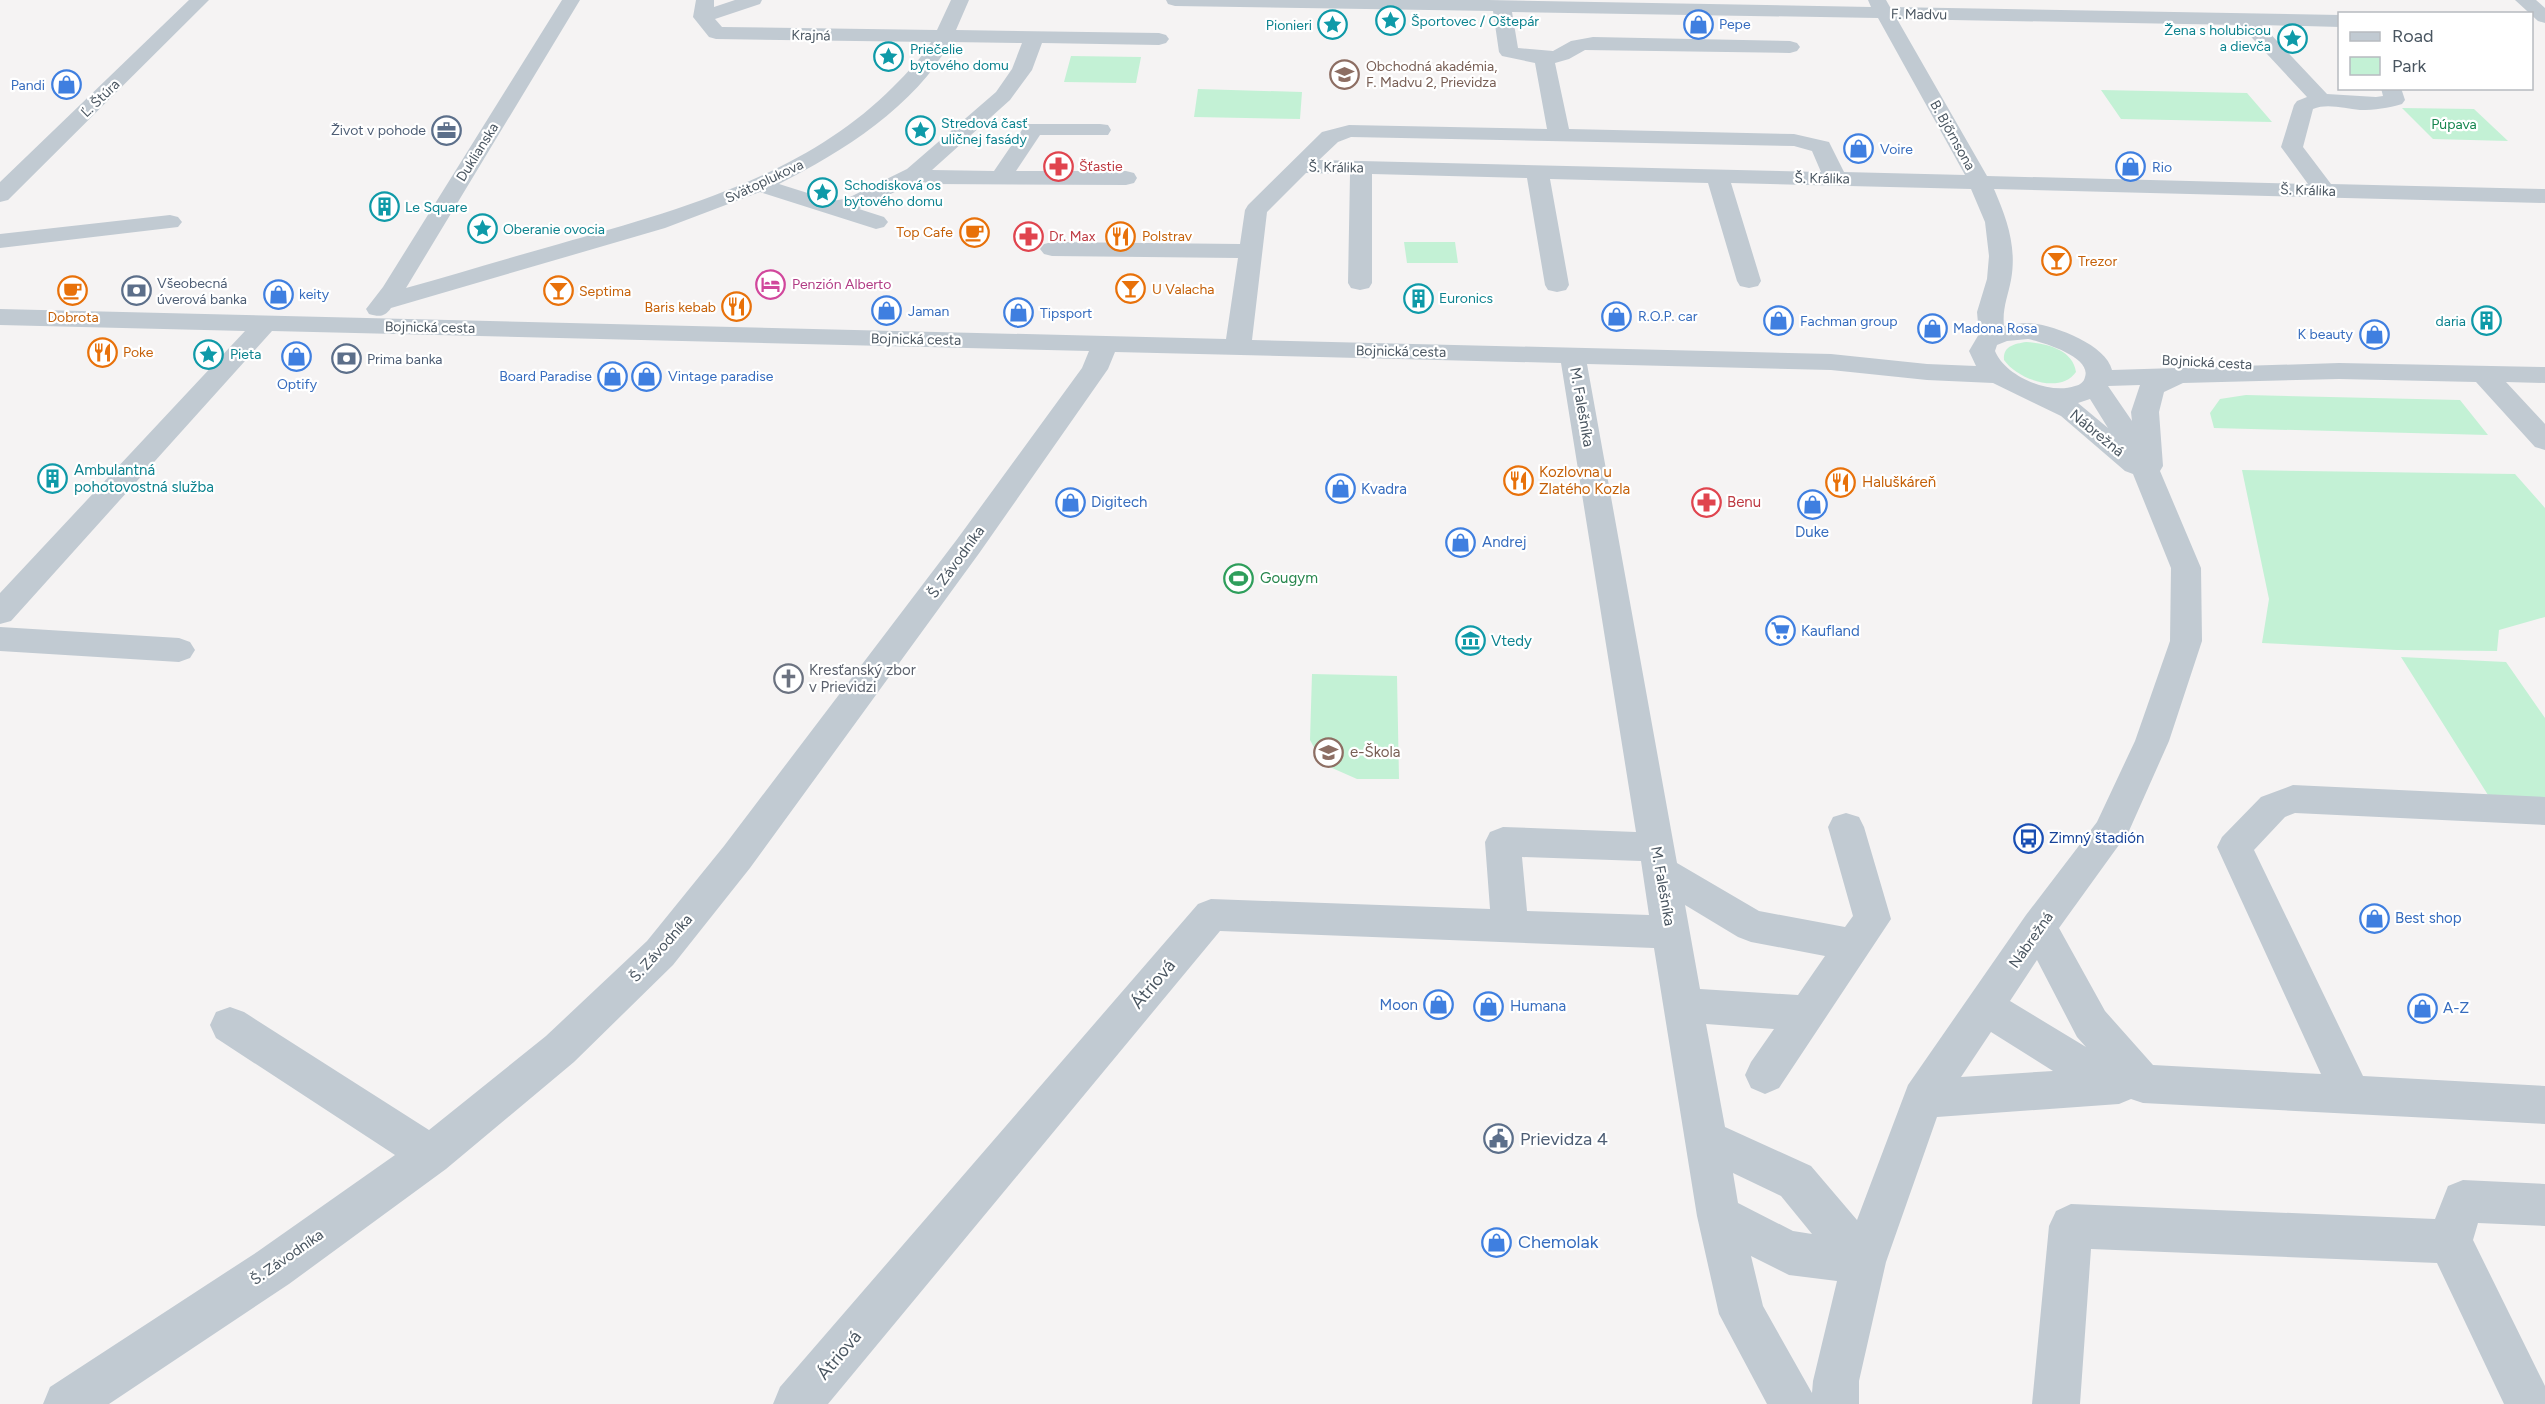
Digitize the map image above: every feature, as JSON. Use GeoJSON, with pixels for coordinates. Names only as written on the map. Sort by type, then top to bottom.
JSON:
{"type":"FeatureCollection","features":[{"type":"Feature","properties":{"kind":"street","name":"Ľ. Štúra"},"geometry":{"type":"LineString","coordinates":[[0,195],[200,0]]}},
{"type":"Feature","properties":{"kind":"street","name":"Duklianska"},"geometry":{"type":"LineString","coordinates":[[383,303],[571,0]]}},
{"type":"Feature","properties":{"kind":"street"},"geometry":{"type":"LineString","coordinates":[[704,9],[753,0]]}},
{"type":"Feature","properties":{"kind":"street","name":"Svätoplukova"},"geometry":{"type":"LineString","coordinates":[[383,303],[690,213],[760,186],[819,155],[880,112],[925,67],[943,37],[960,0]]}},
{"type":"Feature","properties":{"kind":"street","name":"F. Madvu"},"geometry":{"type":"LineString","coordinates":[[1175,0],[1881,7],[2246,20],[2338,21]]}},
{"type":"Feature","properties":{"kind":"street"},"geometry":{"type":"LineString","coordinates":[[2278,0],[2298,21]]}},
{"type":"Feature","properties":{"kind":"street"},"geometry":{"type":"LineString","coordinates":[[2524,0],[2545,17]]}},
{"type":"Feature","properties":{"kind":"street"},"geometry":{"type":"LineString","coordinates":[[1504,4],[1509,52],[1544,57],[1561,56],[1576,44],[1593,43],[1790,46]]}},
{"type":"Feature","properties":{"kind":"street","name":"B. Bjőrnsona"},"geometry":{"type":"LineString","coordinates":[[1881,7],[1979,181],[1997,222],[2001,256],[2000,279],[1990,312],[1988,343]]}},
{"type":"Feature","properties":{"kind":"street","name":"Krajná"},"geometry":{"type":"LineString","coordinates":[[704,9],[716,33],[1159,39]]}},
{"type":"Feature","properties":{"kind":"street"},"geometry":{"type":"LineString","coordinates":[[2246,20],[2312,102],[2377,105],[2395,100],[2392,90]]}},
{"type":"Feature","properties":{"kind":"street"},"geometry":{"type":"LineString","coordinates":[[831,208],[855,204],[915,174],[1003,96],[1022,70],[1034,37]]}},
{"type":"Feature","properties":{"kind":"street"},"geometry":{"type":"LineString","coordinates":[[1544,57],[1559,135]]}},
{"type":"Feature","properties":{"kind":"street"},"geometry":{"type":"LineString","coordinates":[[2312,102],[2292,147],[2324,190]]}},
{"type":"Feature","properties":{"kind":"street"},"geometry":{"type":"LineString","coordinates":[[1001,176],[1035,129],[1100,130]]}},
{"type":"Feature","properties":{"kind":"street"},"geometry":{"type":"LineString","coordinates":[[1300,166],[1330,137],[1348,131],[1794,140],[1821,147],[1835,178]]}},
{"type":"Feature","properties":{"kind":"street"},"geometry":{"type":"LineString","coordinates":[[1495,134],[1500,171]]}},
{"type":"Feature","properties":{"kind":"street"},"geometry":{"type":"LineString","coordinates":[[1664,138],[1676,174]]}},
{"type":"Feature","properties":{"kind":"street","name":"Š. Králika"},"geometry":{"type":"LineString","coordinates":[[1238,347],[1256,210],[1300,166],[2545,196]]}},
{"type":"Feature","properties":{"kind":"street"},"geometry":{"type":"LineString","coordinates":[[1360,283],[1361,167]]}},
{"type":"Feature","properties":{"kind":"street"},"geometry":{"type":"LineString","coordinates":[[1537,171],[1557,285]]}},
{"type":"Feature","properties":{"kind":"street"},"geometry":{"type":"LineString","coordinates":[[915,174],[933,177],[1126,178]]}},
{"type":"Feature","properties":{"kind":"street"},"geometry":{"type":"LineString","coordinates":[[1717,175],[1749,281]]}},
{"type":"Feature","properties":{"kind":"street"},"geometry":{"type":"LineString","coordinates":[[760,186],[876,222]]}},
{"type":"Feature","properties":{"kind":"street"},"geometry":{"type":"LineString","coordinates":[[0,241],[170,222]]}},
{"type":"Feature","properties":{"kind":"street"},"geometry":{"type":"LineString","coordinates":[[1052,249],[1250,251]]}},
{"type":"Feature","properties":{"kind":"street","name":"Svätoplukova"},"geometry":{"type":"LineString","coordinates":[[432,327],[462,295],[503,267]]}},
{"type":"Feature","properties":{"kind":"street"},"geometry":{"type":"LineString","coordinates":[[2000,279],[2020,308],[2094,362],[2096,382]]}},
{"type":"Feature","properties":{"kind":"street"},"geometry":{"type":"LineString","coordinates":[[365,326],[383,303]]}},
{"type":"Feature","properties":{"kind":"street","name":"Bojnická cesta"},"geometry":{"type":"LineString","coordinates":[[0,317],[1831,362],[1928,372],[1996,375],[2016,387],[2041,394],[2067,396],[2088,391],[2096,382],[2180,375],[2339,371],[2545,375]]}},
{"type":"Feature","properties":{"kind":"street"},"geometry":{"type":"LineString","coordinates":[[0,613],[266,323]]}},
{"type":"Feature","properties":{"kind":"street","name":"Bojnická cesta"},"geometry":{"type":"LineString","coordinates":[[1831,362],[1988,343],[2009,332],[2028,331],[2070,343],[2136,357],[2339,371]]}},
{"type":"Feature","properties":{"kind":"street"},"geometry":{"type":"LineString","coordinates":[[1988,343],[1983,359],[1996,375]]}},
{"type":"Feature","properties":{"kind":"street","name":"Š. Závodníka"},"geometry":{"type":"LineString","coordinates":[[67,1404],[273,1268],[431,1155],[560,1049],[660,953],[737,857],[1029,463],[1095,369],[1105,344]]}},
{"type":"Feature","properties":{"kind":"street","name":"M. Falešníka"},"geometry":{"type":"LineString","coordinates":[[1573,356],[1719,1216],[1742,1314],[1793,1404]]}},
{"type":"Feature","properties":{"kind":"street"},"geometry":{"type":"LineString","coordinates":[[2484,374],[2545,441]]}},
{"type":"Feature","properties":{"kind":"street","name":"Nábrežná"},"geometry":{"type":"LineString","coordinates":[[2150,477],[2145,412],[2152,387],[2180,375]]}},
{"type":"Feature","properties":{"kind":"street","name":"Nábrežná"},"geometry":{"type":"LineString","coordinates":[[1835,1404],[1836,1381],[1864,1262],[1923,1099],[2039,926],[2111,831],[2152,741],[2186,641],[2186,568],[2150,477],[2096,382]]}},
{"type":"Feature","properties":{"kind":"street","name":"Nábrežná"},"geometry":{"type":"LineString","coordinates":[[2041,394],[2071,411],[2150,477]]}},
{"type":"Feature","properties":{"kind":"street"},"geometry":{"type":"LineString","coordinates":[[0,639],[178,651]]}},
{"type":"Feature","properties":{"kind":"street"},"geometry":{"type":"LineString","coordinates":[[2351,1095],[2235,847],[2273,807],[2293,799],[2545,811]]}},
{"type":"Feature","properties":{"kind":"street"},"geometry":{"type":"LineString","coordinates":[[1765,1075],[1872,919],[1846,827]]}},
{"type":"Feature","properties":{"kind":"street"},"geometry":{"type":"LineString","coordinates":[[1510,926],[1503,842],[1659,859],[1751,926],[1854,945]]}},
{"type":"Feature","properties":{"kind":"street","name":"Átriová"},"geometry":{"type":"LineString","coordinates":[[797,1404],[1211,915],[1671,932]]}},
{"type":"Feature","properties":{"kind":"street"},"geometry":{"type":"LineString","coordinates":[[2039,926],[2091,1024],[2143,1084]]}},
{"type":"Feature","properties":{"kind":"street"},"geometry":{"type":"LineString","coordinates":[[1683,1005],[1808,1013]]}},
{"type":"Feature","properties":{"kind":"street"},"geometry":{"type":"LineString","coordinates":[[1985,1007],[2076,1063],[2143,1084]]}},
{"type":"Feature","properties":{"kind":"street"},"geometry":{"type":"LineString","coordinates":[[230,1024],[431,1155]]}},
{"type":"Feature","properties":{"kind":"street"},"geometry":{"type":"LineString","coordinates":[[1923,1099],[2066,1087],[2143,1084],[2545,1105]]}},
{"type":"Feature","properties":{"kind":"street"},"geometry":{"type":"LineString","coordinates":[[1706,1139],[1796,1181],[1864,1262]]}},
{"type":"Feature","properties":{"kind":"street"},"geometry":{"type":"LineString","coordinates":[[2529,1404],[2450,1242],[2463,1201],[2545,1205]]}},
{"type":"Feature","properties":{"kind":"street"},"geometry":{"type":"LineString","coordinates":[[1719,1216],[1790,1253],[1864,1262]]}},
{"type":"Feature","properties":{"kind":"street"},"geometry":{"type":"LineString","coordinates":[[2056,1404],[2071,1226],[2450,1242]]}},
{"type":"Feature","properties":{"kind":"green space"},"geometry":{"type":"Polygon","coordinates":[[[1071,56],[1141,57],[1136,83],[1064,82],[1071,56]]]}},
{"type":"Feature","properties":{"kind":"green space"},"geometry":{"type":"Polygon","coordinates":[[[1198,89],[1302,92],[1300,119],[1194,117],[1198,89]]]}},
{"type":"Feature","properties":{"kind":"green space"},"geometry":{"type":"Polygon","coordinates":[[[2101,90],[2247,93],[2272,122],[2121,119],[2101,90]]]}},
{"type":"Feature","properties":{"kind":"green space","name":"Púpava"},"geometry":{"type":"Polygon","coordinates":[[[2402,108],[2474,109],[2508,141],[2433,139],[2402,108]]]}},
{"type":"Feature","properties":{"kind":"green space"},"geometry":{"type":"Polygon","coordinates":[[[1404,242],[1455,242],[1458,263],[1407,263],[1404,242]]]}},
{"type":"Feature","properties":{"kind":"green space"},"geometry":{"type":"Polygon","coordinates":[[[2026,342],[2049,346],[2064,353],[2074,364],[2076,372],[2069,379],[2050,383],[2039,382],[2018,373],[2004,360],[2004,355],[2010,346],[2026,342]]]}},
{"type":"Feature","properties":{"kind":"green space"},"geometry":{"type":"Polygon","coordinates":[[[2246,395],[2460,400],[2488,435],[2214,428],[2210,413],[2220,399],[2246,395]]]}},
{"type":"Feature","properties":{"kind":"green space"},"geometry":{"type":"Polygon","coordinates":[[[2242,470],[2515,474],[2545,508],[2545,617],[2499,630],[2497,651],[2397,650],[2262,643],[2269,599],[2242,470]]]}},
{"type":"Feature","properties":{"kind":"green space"},"geometry":{"type":"Polygon","coordinates":[[[2401,657],[2506,662],[2545,718],[2545,798],[2488,795],[2401,657]]]}},
{"type":"Feature","properties":{"kind":"green space"},"geometry":{"type":"Polygon","coordinates":[[[1312,674],[1397,676],[1399,779],[1357,779],[1323,764],[1310,740],[1312,674]]]}},
{"type":"Feature","properties":{"kind":"place","name":"Športovec / Oštepár"},"geometry":{"type":"Point","coordinates":[1390,21]}},
{"type":"Feature","properties":{"kind":"place","name":"Pepe"},"geometry":{"type":"Point","coordinates":[1698,24]}},
{"type":"Feature","properties":{"kind":"place","name":"Pionieri"},"geometry":{"type":"Point","coordinates":[1333,25]}},
{"type":"Feature","properties":{"kind":"place","name":"Žena s holubicou a dievča"},"geometry":{"type":"Point","coordinates":[2292,38]}},
{"type":"Feature","properties":{"kind":"place","name":"Priečelie bytového domu"},"geometry":{"type":"Point","coordinates":[889,57]}},
{"type":"Feature","properties":{"kind":"place","name":"Obchodná akadémia, F. Madvu 2, Prievidza"},"geometry":{"type":"Point","coordinates":[1345,74]}},
{"type":"Feature","properties":{"kind":"place","name":"Pandi"},"geometry":{"type":"Point","coordinates":[66,85]}},
{"type":"Feature","properties":{"kind":"place","name":"Život v pohode"},"geometry":{"type":"Point","coordinates":[447,130]}},
{"type":"Feature","properties":{"kind":"place","name":"Stredová časť uličnej fasády"},"geometry":{"type":"Point","coordinates":[920,131]}},
{"type":"Feature","properties":{"kind":"place","name":"Voire"},"geometry":{"type":"Point","coordinates":[1859,149]}},
{"type":"Feature","properties":{"kind":"place","name":"Šťastie"},"geometry":{"type":"Point","coordinates":[1058,166]}},
{"type":"Feature","properties":{"kind":"place","name":"Rio"},"geometry":{"type":"Point","coordinates":[2131,167]}},
{"type":"Feature","properties":{"kind":"place","name":"Schodisková os bytového domu"},"geometry":{"type":"Point","coordinates":[823,193]}},
{"type":"Feature","properties":{"kind":"place","name":"Le Square"},"geometry":{"type":"Point","coordinates":[384,207]}},
{"type":"Feature","properties":{"kind":"place","name":"Oberanie ovocia"},"geometry":{"type":"Point","coordinates":[482,229]}},
{"type":"Feature","properties":{"kind":"place","name":"Top Cafe"},"geometry":{"type":"Point","coordinates":[974,232]}},
{"type":"Feature","properties":{"kind":"place","name":"Dr. Max"},"geometry":{"type":"Point","coordinates":[1028,236]}},
{"type":"Feature","properties":{"kind":"place","name":"Polstrav"},"geometry":{"type":"Point","coordinates":[1121,236]}},
{"type":"Feature","properties":{"kind":"place","name":"Trezor"},"geometry":{"type":"Point","coordinates":[2057,261]}},
{"type":"Feature","properties":{"kind":"place","name":"Penzión Alberto"},"geometry":{"type":"Point","coordinates":[771,284]}},
{"type":"Feature","properties":{"kind":"place","name":"U Valacha"},"geometry":{"type":"Point","coordinates":[1131,289]}},
{"type":"Feature","properties":{"kind":"place","name":"Dobrota"},"geometry":{"type":"Point","coordinates":[73,290]}},
{"type":"Feature","properties":{"kind":"place","name":"Všeobecná úverová banka"},"geometry":{"type":"Point","coordinates":[136,291]}},
{"type":"Feature","properties":{"kind":"place","name":"Septima"},"geometry":{"type":"Point","coordinates":[558,291]}},
{"type":"Feature","properties":{"kind":"place","name":"keity"},"geometry":{"type":"Point","coordinates":[278,294]}},
{"type":"Feature","properties":{"kind":"place","name":"Euronics"},"geometry":{"type":"Point","coordinates":[1418,298]}},
{"type":"Feature","properties":{"kind":"place","name":"Baris kebab"},"geometry":{"type":"Point","coordinates":[737,307]}},
{"type":"Feature","properties":{"kind":"place","name":"Jaman"},"geometry":{"type":"Point","coordinates":[887,311]}},
{"type":"Feature","properties":{"kind":"place","name":"Tipsport"},"geometry":{"type":"Point","coordinates":[1019,313]}},
{"type":"Feature","properties":{"kind":"place","name":"R.O.P. car"},"geometry":{"type":"Point","coordinates":[1617,316]}},
{"type":"Feature","properties":{"kind":"place","name":"Fachman group"},"geometry":{"type":"Point","coordinates":[1779,321]}},
{"type":"Feature","properties":{"kind":"place","name":"daria"},"geometry":{"type":"Point","coordinates":[2487,321]}},
{"type":"Feature","properties":{"kind":"place","name":"Madona Rosa"},"geometry":{"type":"Point","coordinates":[1932,328]}},
{"type":"Feature","properties":{"kind":"place","name":"K beauty"},"geometry":{"type":"Point","coordinates":[2374,334]}},
{"type":"Feature","properties":{"kind":"place","name":"Poke"},"geometry":{"type":"Point","coordinates":[102,352]}},
{"type":"Feature","properties":{"kind":"place","name":"Pieta"},"geometry":{"type":"Point","coordinates":[209,354]}},
{"type":"Feature","properties":{"kind":"place","name":"Optify"},"geometry":{"type":"Point","coordinates":[297,357]}},
{"type":"Feature","properties":{"kind":"place","name":"Prima banka"},"geometry":{"type":"Point","coordinates":[346,359]}},
{"type":"Feature","properties":{"kind":"place","name":"Board Paradise"},"geometry":{"type":"Point","coordinates":[613,376]}},
{"type":"Feature","properties":{"kind":"place","name":"Vintage paradise"},"geometry":{"type":"Point","coordinates":[647,376]}},
{"type":"Feature","properties":{"kind":"place","name":"Ambulantná pohotovostná služba"},"geometry":{"type":"Point","coordinates":[53,479]}},
{"type":"Feature","properties":{"kind":"place","name":"Kozlovna u Zlatého Kozla"},"geometry":{"type":"Point","coordinates":[1518,481]}},
{"type":"Feature","properties":{"kind":"place","name":"Haluškáreň"},"geometry":{"type":"Point","coordinates":[1841,482]}},
{"type":"Feature","properties":{"kind":"place","name":"Kvadra"},"geometry":{"type":"Point","coordinates":[1340,489]}},
{"type":"Feature","properties":{"kind":"place","name":"Digitech"},"geometry":{"type":"Point","coordinates":[1070,502]}},
{"type":"Feature","properties":{"kind":"place","name":"Benu"},"geometry":{"type":"Point","coordinates":[1706,502]}},
{"type":"Feature","properties":{"kind":"place","name":"Duke"},"geometry":{"type":"Point","coordinates":[1812,505]}},
{"type":"Feature","properties":{"kind":"place","name":"Andrej"},"geometry":{"type":"Point","coordinates":[1461,542]}},
{"type":"Feature","properties":{"kind":"place","name":"Gougym"},"geometry":{"type":"Point","coordinates":[1239,578]}},
{"type":"Feature","properties":{"kind":"place","name":"Kaufland"},"geometry":{"type":"Point","coordinates":[1780,631]}},
{"type":"Feature","properties":{"kind":"place","name":"Vtedy"},"geometry":{"type":"Point","coordinates":[1470,641]}},
{"type":"Feature","properties":{"kind":"place","name":"Kresťanský zbor v Prievidzi"},"geometry":{"type":"Point","coordinates":[788,679]}},
{"type":"Feature","properties":{"kind":"place","name":"e-Škola"},"geometry":{"type":"Point","coordinates":[1329,752]}},
{"type":"Feature","properties":{"kind":"place","name":"Zimný štadión"},"geometry":{"type":"Point","coordinates":[2028,838]}},
{"type":"Feature","properties":{"kind":"place","name":"Best shop"},"geometry":{"type":"Point","coordinates":[2374,918]}},
{"type":"Feature","properties":{"kind":"place","name":"Moon"},"geometry":{"type":"Point","coordinates":[1439,1005]}},
{"type":"Feature","properties":{"kind":"place","name":"Humana"},"geometry":{"type":"Point","coordinates":[1489,1006]}},
{"type":"Feature","properties":{"kind":"place","name":"A-Z"},"geometry":{"type":"Point","coordinates":[2422,1008]}},
{"type":"Feature","properties":{"kind":"place","name":"Prievidza 4"},"geometry":{"type":"Point","coordinates":[1499,1139]}},
{"type":"Feature","properties":{"kind":"place","name":"Chemolak"},"geometry":{"type":"Point","coordinates":[1497,1242]}}]}
